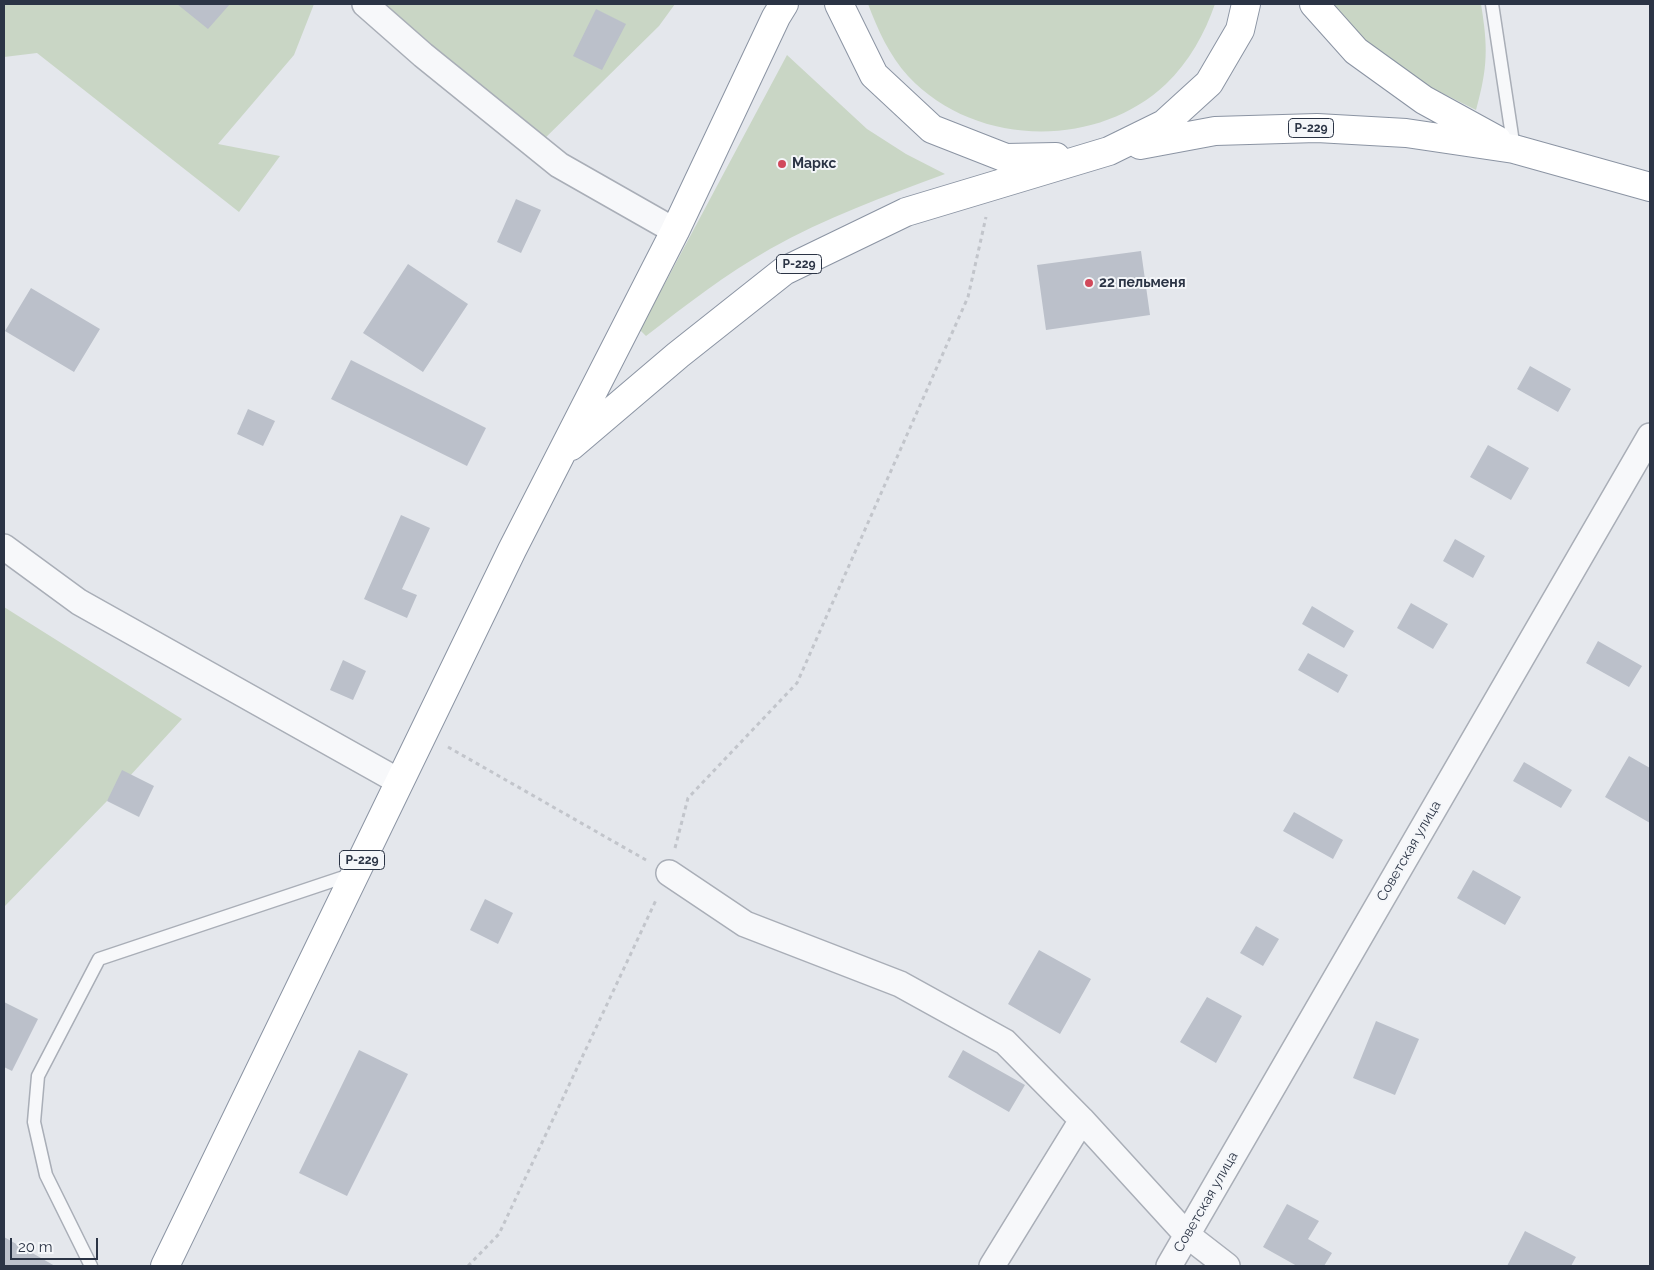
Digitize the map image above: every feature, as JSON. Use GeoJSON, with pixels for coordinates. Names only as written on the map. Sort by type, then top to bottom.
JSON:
{"type":"FeatureCollection","features":[{"type":"Feature","properties":{"kind":"highway","name":"Р-229"},"geometry":{"type":"LineString","coordinates":[[839,4],[874,75],[932,129],[1006,158],[1097,154],[1164,124],[1209,83],[1240,30],[1246,4]]}},
{"type":"Feature","properties":{"kind":"highway","name":"Р-229"},"geometry":{"type":"LineString","coordinates":[[1314,4],[1356,51],[1424,100],[1514,149]]}},
{"type":"Feature","properties":{"kind":"highway","name":"Р-229"},"geometry":{"type":"LineString","coordinates":[[165,1266],[423,733],[674,231],[775,8]]}},
{"type":"Feature","properties":{"kind":"highway","name":"Р-229"},"geometry":{"type":"LineString","coordinates":[[561,454],[678,355],[784,271],[906,212],[1097,154],[1215,131],[1317,128],[1406,133],[1514,149],[1650,187]]}},
{"type":"Feature","properties":{"kind":"street"},"geometry":{"type":"LineString","coordinates":[[365,4],[423,56],[559,165],[674,231]]}},
{"type":"Feature","properties":{"kind":"street","name":"Советская улица"},"geometry":{"type":"LineString","coordinates":[[1169,1266],[1650,436]]}},
{"type":"Feature","properties":{"kind":"street"},"geometry":{"type":"LineString","coordinates":[[4,547],[78,602],[400,782]]}},
{"type":"Feature","properties":{"kind":"street"},"geometry":{"type":"LineString","coordinates":[[669,873],[745,924],[900,984],[1005,1042],[1082,1120],[1187,1235],[1227,1266]]}},
{"type":"Feature","properties":{"kind":"street"},"geometry":{"type":"LineString","coordinates":[[992,1266],[1082,1120]]}},
{"type":"Feature","properties":{"kind":"lane"},"geometry":{"type":"LineString","coordinates":[[1492,4],[1514,149]]}},
{"type":"Feature","properties":{"kind":"lane"},"geometry":{"type":"LineString","coordinates":[[91,1266],[46,1175],[34,1122],[38,1076],[99,959],[356,873]]}},
{"type":"Feature","properties":{"kind":"path"},"geometry":{"type":"LineString","coordinates":[[468,1266],[499,1234],[669,873],[688,798],[798,683],[968,297],[993,185]]}},
{"type":"Feature","properties":{"kind":"path"},"geometry":{"type":"LineString","coordinates":[[423,733],[669,873]]}},
{"type":"Feature","properties":{"kind":"green space"},"geometry":{"type":"Polygon","coordinates":[[[4,4],[314,4],[294,55],[218,144],[280,156],[239,212],[37,53],[4,57],[4,4]]]}},
{"type":"Feature","properties":{"kind":"green space"},"geometry":{"type":"Polygon","coordinates":[[[368,4],[675,4],[659,26],[536,147],[368,4]]]}},
{"type":"Feature","properties":{"kind":"green space"},"geometry":{"type":"Polygon","coordinates":[[[868,4],[1215,4],[1206,26],[1189,57],[1166,84],[1138,106],[1105,121],[1071,129],[1036,131],[1000,127],[966,116],[935,99],[908,76],[895,60],[880,33],[868,4]]]}},
{"type":"Feature","properties":{"kind":"green space"},"geometry":{"type":"Polygon","coordinates":[[[1330,4],[1481,4],[1486,57],[1483,81],[1476,110],[1420,82],[1360,39],[1330,4]]]}},
{"type":"Feature","properties":{"kind":"green space"},"geometry":{"type":"Polygon","coordinates":[[[787,55],[867,129],[906,154],[945,174],[834,217],[770,249],[722,279],[646,336],[640,330],[787,55]]]}},
{"type":"Feature","properties":{"kind":"green space"},"geometry":{"type":"Polygon","coordinates":[[[4,607],[182,719],[107,801],[4,907],[4,607]]]}},
{"type":"Feature","properties":{"kind":"building"},"geometry":{"type":"Polygon","coordinates":[[[177,4],[230,4],[208,29],[177,4]]]}},
{"type":"Feature","properties":{"kind":"building"},"geometry":{"type":"Polygon","coordinates":[[[596,9],[626,24],[602,70],[573,56],[596,9]]]}},
{"type":"Feature","properties":{"kind":"building"},"geometry":{"type":"Polygon","coordinates":[[[516,199],[541,210],[521,253],[497,242],[516,199]]]}},
{"type":"Feature","properties":{"kind":"building"},"geometry":{"type":"Polygon","coordinates":[[[1141,251],[1150,315],[1046,330],[1037,265],[1141,251]]]}},
{"type":"Feature","properties":{"kind":"building"},"geometry":{"type":"Polygon","coordinates":[[[408,264],[468,304],[423,372],[363,333],[408,264]]]}},
{"type":"Feature","properties":{"kind":"building"},"geometry":{"type":"Polygon","coordinates":[[[31,288],[100,329],[74,372],[5,331],[31,288]]]}},
{"type":"Feature","properties":{"kind":"building"},"geometry":{"type":"Polygon","coordinates":[[[351,360],[486,428],[467,466],[331,399],[351,360]]]}},
{"type":"Feature","properties":{"kind":"building"},"geometry":{"type":"Polygon","coordinates":[[[1530,366],[1571,389],[1558,412],[1517,389],[1530,366]]]}},
{"type":"Feature","properties":{"kind":"building"},"geometry":{"type":"Polygon","coordinates":[[[248,409],[275,421],[263,446],[237,434],[248,409]]]}},
{"type":"Feature","properties":{"kind":"building"},"geometry":{"type":"Polygon","coordinates":[[[1488,445],[1529,468],[1511,500],[1470,477],[1488,445]]]}},
{"type":"Feature","properties":{"kind":"building"},"geometry":{"type":"Polygon","coordinates":[[[401,515],[430,528],[402,589],[417,595],[407,618],[364,599],[401,515]]]}},
{"type":"Feature","properties":{"kind":"building"},"geometry":{"type":"Polygon","coordinates":[[[1455,539],[1485,556],[1473,578],[1443,561],[1455,539]]]}},
{"type":"Feature","properties":{"kind":"building"},"geometry":{"type":"Polygon","coordinates":[[[1411,603],[1448,624],[1433,649],[1397,628],[1411,603]]]}},
{"type":"Feature","properties":{"kind":"building"},"geometry":{"type":"Polygon","coordinates":[[[1312,606],[1354,631],[1344,648],[1302,624],[1312,606]]]}},
{"type":"Feature","properties":{"kind":"building"},"geometry":{"type":"Polygon","coordinates":[[[1598,641],[1642,666],[1629,687],[1586,663],[1598,641]]]}},
{"type":"Feature","properties":{"kind":"building"},"geometry":{"type":"Polygon","coordinates":[[[1308,653],[1348,675],[1338,693],[1298,670],[1308,653]]]}},
{"type":"Feature","properties":{"kind":"building"},"geometry":{"type":"Polygon","coordinates":[[[343,660],[366,671],[353,700],[330,690],[343,660]]]}},
{"type":"Feature","properties":{"kind":"building"},"geometry":{"type":"Polygon","coordinates":[[[1629,756],[1650,768],[1650,823],[1605,797],[1629,756]]]}},
{"type":"Feature","properties":{"kind":"building"},"geometry":{"type":"Polygon","coordinates":[[[1524,762],[1572,790],[1561,808],[1513,781],[1524,762]]]}},
{"type":"Feature","properties":{"kind":"building"},"geometry":{"type":"Polygon","coordinates":[[[122,770],[154,786],[139,817],[107,801],[122,770]]]}},
{"type":"Feature","properties":{"kind":"building"},"geometry":{"type":"Polygon","coordinates":[[[1294,812],[1343,840],[1333,859],[1283,831],[1294,812]]]}},
{"type":"Feature","properties":{"kind":"building"},"geometry":{"type":"Polygon","coordinates":[[[1473,870],[1521,897],[1505,925],[1457,898],[1473,870]]]}},
{"type":"Feature","properties":{"kind":"building"},"geometry":{"type":"Polygon","coordinates":[[[485,899],[513,913],[498,944],[470,930],[485,899]]]}},
{"type":"Feature","properties":{"kind":"building"},"geometry":{"type":"Polygon","coordinates":[[[1256,926],[1279,939],[1263,966],[1240,953],[1256,926]]]}},
{"type":"Feature","properties":{"kind":"building"},"geometry":{"type":"Polygon","coordinates":[[[1039,950],[1091,979],[1060,1034],[1008,1004],[1039,950]]]}},
{"type":"Feature","properties":{"kind":"building"},"geometry":{"type":"Polygon","coordinates":[[[1207,997],[1242,1016],[1216,1063],[1180,1042],[1207,997]]]}},
{"type":"Feature","properties":{"kind":"building"},"geometry":{"type":"Polygon","coordinates":[[[4,1002],[38,1019],[12,1071],[4,1067],[4,1002]]]}},
{"type":"Feature","properties":{"kind":"building"},"geometry":{"type":"Polygon","coordinates":[[[1376,1021],[1419,1039],[1395,1095],[1353,1078],[1376,1021]]]}},
{"type":"Feature","properties":{"kind":"building"},"geometry":{"type":"Polygon","coordinates":[[[359,1050],[408,1074],[347,1196],[299,1173],[359,1050]]]}},
{"type":"Feature","properties":{"kind":"building"},"geometry":{"type":"Polygon","coordinates":[[[963,1050],[1025,1085],[1009,1112],[948,1077],[963,1050]]]}},
{"type":"Feature","properties":{"kind":"building"},"geometry":{"type":"Polygon","coordinates":[[[1287,1204],[1319,1221],[1308,1239],[1332,1253],[1324,1266],[1297,1266],[1263,1247],[1287,1204]]]}},
{"type":"Feature","properties":{"kind":"building"},"geometry":{"type":"Polygon","coordinates":[[[1525,1231],[1576,1257],[1571,1266],[1507,1266],[1525,1231]]]}},
{"type":"Feature","properties":{"kind":"building"},"geometry":{"type":"Polygon","coordinates":[[[4,1237],[55,1266],[4,1266],[4,1237]]]}},
{"type":"Feature","properties":{"kind":"place","name":"Маркс"},"geometry":{"type":"Point","coordinates":[782,164]}},
{"type":"Feature","properties":{"kind":"place","name":"22 пельменя"},"geometry":{"type":"Point","coordinates":[1089,283]}}]}
